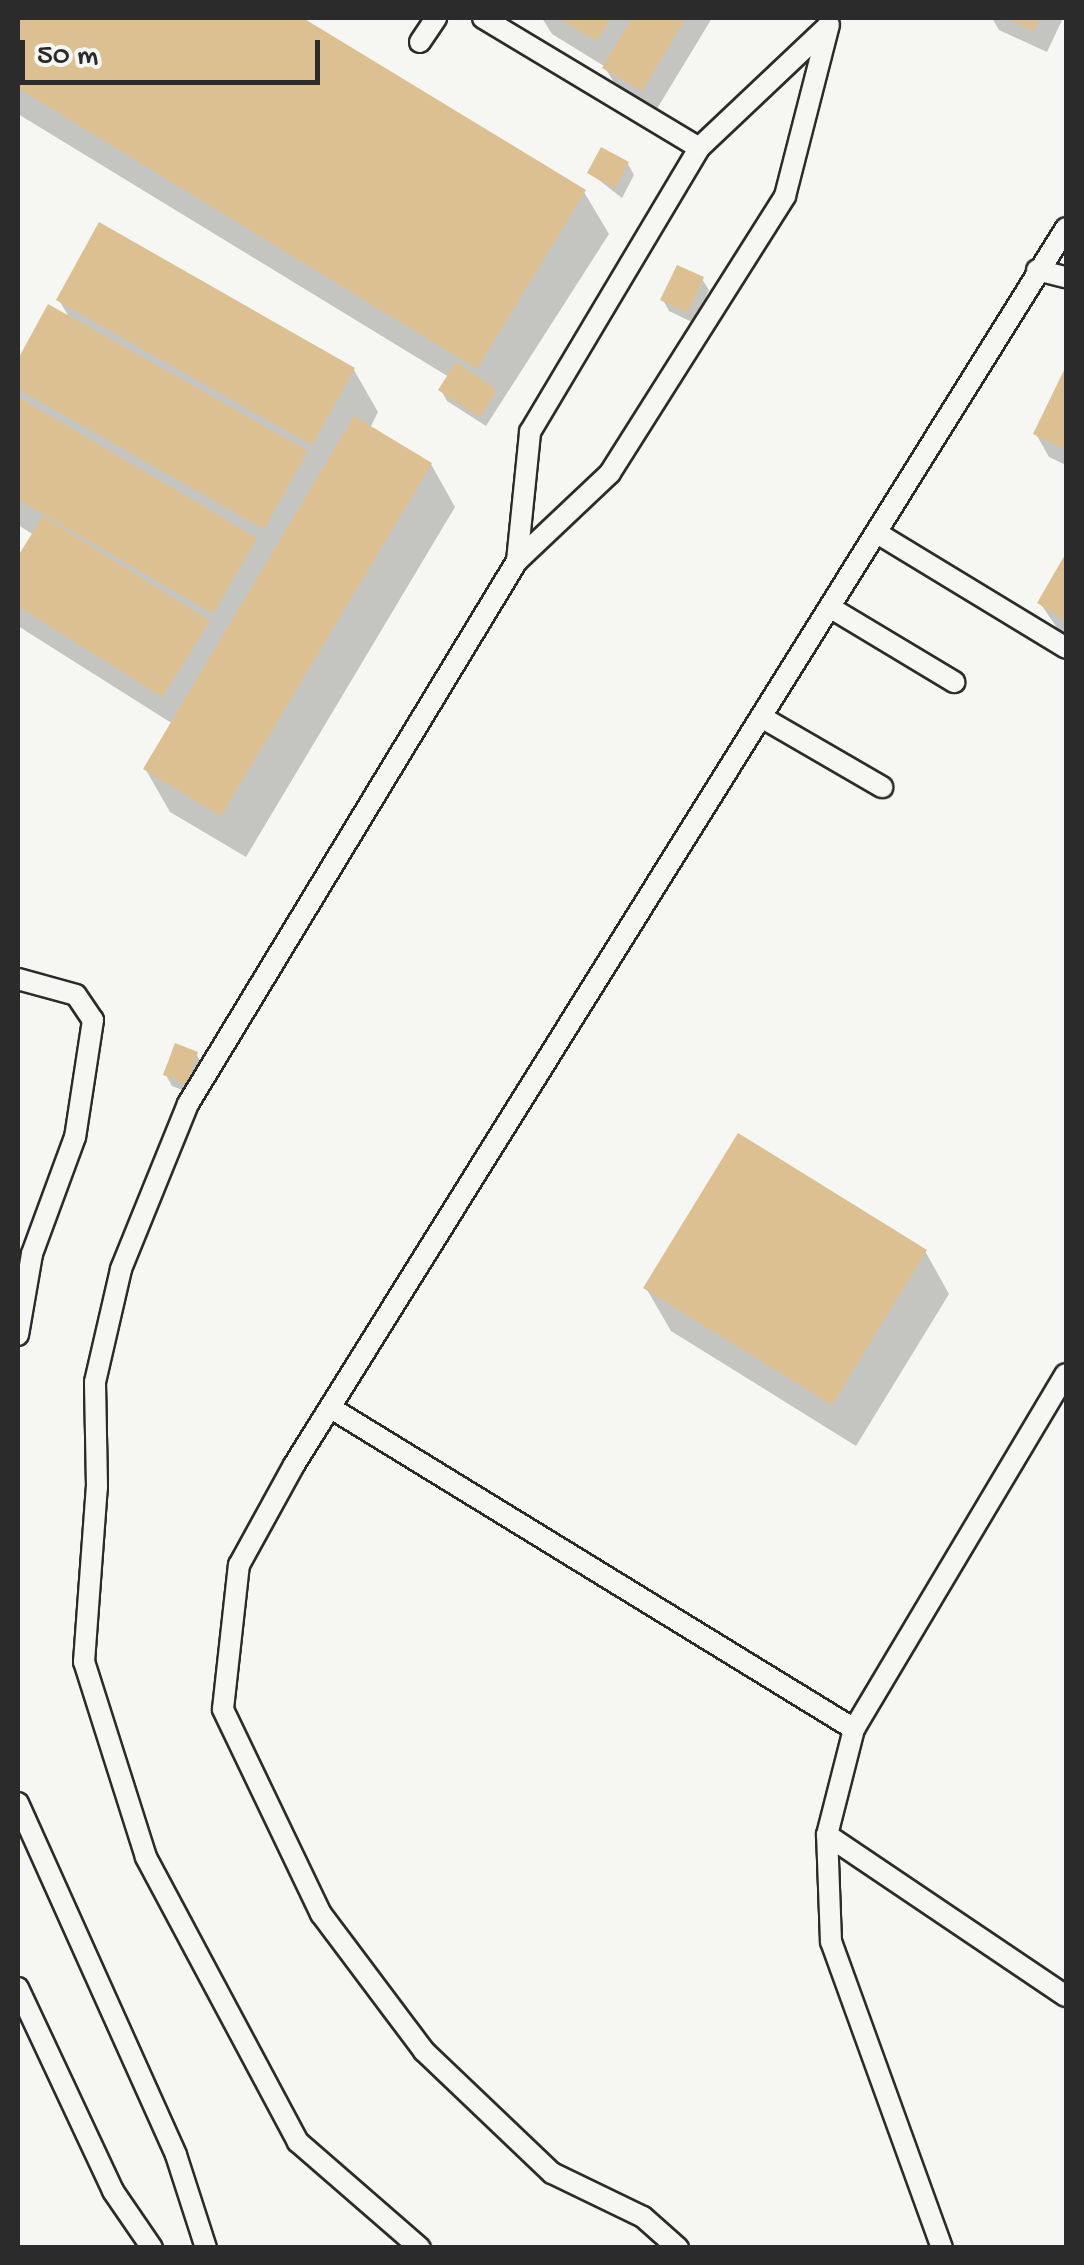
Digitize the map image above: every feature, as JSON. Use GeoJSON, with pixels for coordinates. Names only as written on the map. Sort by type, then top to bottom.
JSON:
{"type":"FeatureCollection","features":[{"type":"Feature","properties":{"kind":"lane"},"geometry":{"type":"LineString","coordinates":[[420,42],[436,18]]}},
{"type":"Feature","properties":{"kind":"lane"},"geometry":{"type":"LineString","coordinates":[[483,18],[699,148]]}},
{"type":"Feature","properties":{"kind":"lane"},"geometry":{"type":"LineString","coordinates":[[517,561],[530,432],[699,148],[832,21]]}},
{"type":"Feature","properties":{"kind":"lane"},"geometry":{"type":"LineString","coordinates":[[420,2248],[298,2142],[146,1857],[84,1662],[97,1487],[94,1382],[122,1269],[188,1104],[517,561],[610,473],[785,196],[832,21]]}},
{"type":"Feature","properties":{"kind":"lane"},"geometry":{"type":"LineString","coordinates":[[678,2248],[643,2218],[552,2173],[424,2050],[321,1914],[223,1708],[238,1566],[331,1408],[1066,228]]}},
{"type":"Feature","properties":{"kind":"lane"},"geometry":{"type":"LineString","coordinates":[[1037,270],[1066,277]]}},
{"type":"Feature","properties":{"kind":"lane"},"geometry":{"type":"LineString","coordinates":[[877,533],[1066,648]]}},
{"type":"Feature","properties":{"kind":"lane"},"geometry":{"type":"LineString","coordinates":[[830,608],[954,682]]}},
{"type":"Feature","properties":{"kind":"lane"},"geometry":{"type":"LineString","coordinates":[[763,718],[882,787]]}},
{"type":"Feature","properties":{"kind":"lane"},"geometry":{"type":"LineString","coordinates":[[18,980],[76,995],[93,1020],[75,1137],[32,1254],[18,1329]]}},
{"type":"Feature","properties":{"kind":"lane"},"geometry":{"type":"LineString","coordinates":[[942,2248],[831,1942],[827,1836],[854,1730],[1066,1374]]}},
{"type":"Feature","properties":{"kind":"lane"},"geometry":{"type":"LineString","coordinates":[[331,1408],[854,1730]]}},
{"type":"Feature","properties":{"kind":"lane"},"geometry":{"type":"LineString","coordinates":[[20,1813],[176,2155],[206,2248]]}},
{"type":"Feature","properties":{"kind":"lane"},"geometry":{"type":"LineString","coordinates":[[827,1836],[1066,1996]]}},
{"type":"Feature","properties":{"kind":"lane"},"geometry":{"type":"LineString","coordinates":[[18,1988],[113,2191],[152,2248]]}},
{"type":"Feature","properties":{"kind":"building"},"geometry":{"type":"Polygon","coordinates":[[[18,18],[303,18],[586,190],[477,369],[18,88],[18,18]]]}},
{"type":"Feature","properties":{"kind":"building"},"geometry":{"type":"Polygon","coordinates":[[[557,18],[611,18],[597,41],[557,18]]]}},
{"type":"Feature","properties":{"kind":"building"},"geometry":{"type":"Polygon","coordinates":[[[632,18],[686,18],[642,91],[602,68],[632,18]]]}},
{"type":"Feature","properties":{"kind":"building"},"geometry":{"type":"Polygon","coordinates":[[[1005,18],[1040,18],[1034,31],[1005,18]]]}},
{"type":"Feature","properties":{"kind":"building"},"geometry":{"type":"Polygon","coordinates":[[[601,147],[629,162],[615,189],[587,173],[601,147]]]}},
{"type":"Feature","properties":{"kind":"building"},"geometry":{"type":"Polygon","coordinates":[[[99,222],[355,368],[312,445],[56,300],[99,222]]]}},
{"type":"Feature","properties":{"kind":"building"},"geometry":{"type":"Polygon","coordinates":[[[677,265],[704,277],[688,313],[660,300],[677,265]]]}},
{"type":"Feature","properties":{"kind":"building"},"geometry":{"type":"Polygon","coordinates":[[[48,304],[308,451],[264,529],[18,389],[18,359],[48,304]]]}},
{"type":"Feature","properties":{"kind":"building"},"geometry":{"type":"Polygon","coordinates":[[[456,362],[497,390],[480,417],[438,390],[456,362]]]}},
{"type":"Feature","properties":{"kind":"building"},"geometry":{"type":"Polygon","coordinates":[[[1066,366],[1066,450],[1033,434],[1066,366]]]}},
{"type":"Feature","properties":{"kind":"building"},"geometry":{"type":"Polygon","coordinates":[[[18,397],[257,538],[213,614],[18,499],[18,397]]]}},
{"type":"Feature","properties":{"kind":"building"},"geometry":{"type":"Polygon","coordinates":[[[354,416],[432,463],[221,816],[143,769],[354,416]]]}},
{"type":"Feature","properties":{"kind":"building"},"geometry":{"type":"Polygon","coordinates":[[[43,516],[210,621],[162,697],[18,606],[18,556],[43,516]]]}},
{"type":"Feature","properties":{"kind":"building"},"geometry":{"type":"Polygon","coordinates":[[[1066,553],[1066,621],[1037,603],[1066,553]]]}},
{"type":"Feature","properties":{"kind":"building"},"geometry":{"type":"Polygon","coordinates":[[[175,1043],[198,1052],[186,1084],[163,1075],[175,1043]]]}},
{"type":"Feature","properties":{"kind":"building"},"geometry":{"type":"Polygon","coordinates":[[[738,1133],[927,1250],[832,1405],[643,1288],[738,1133]]]}}]}
